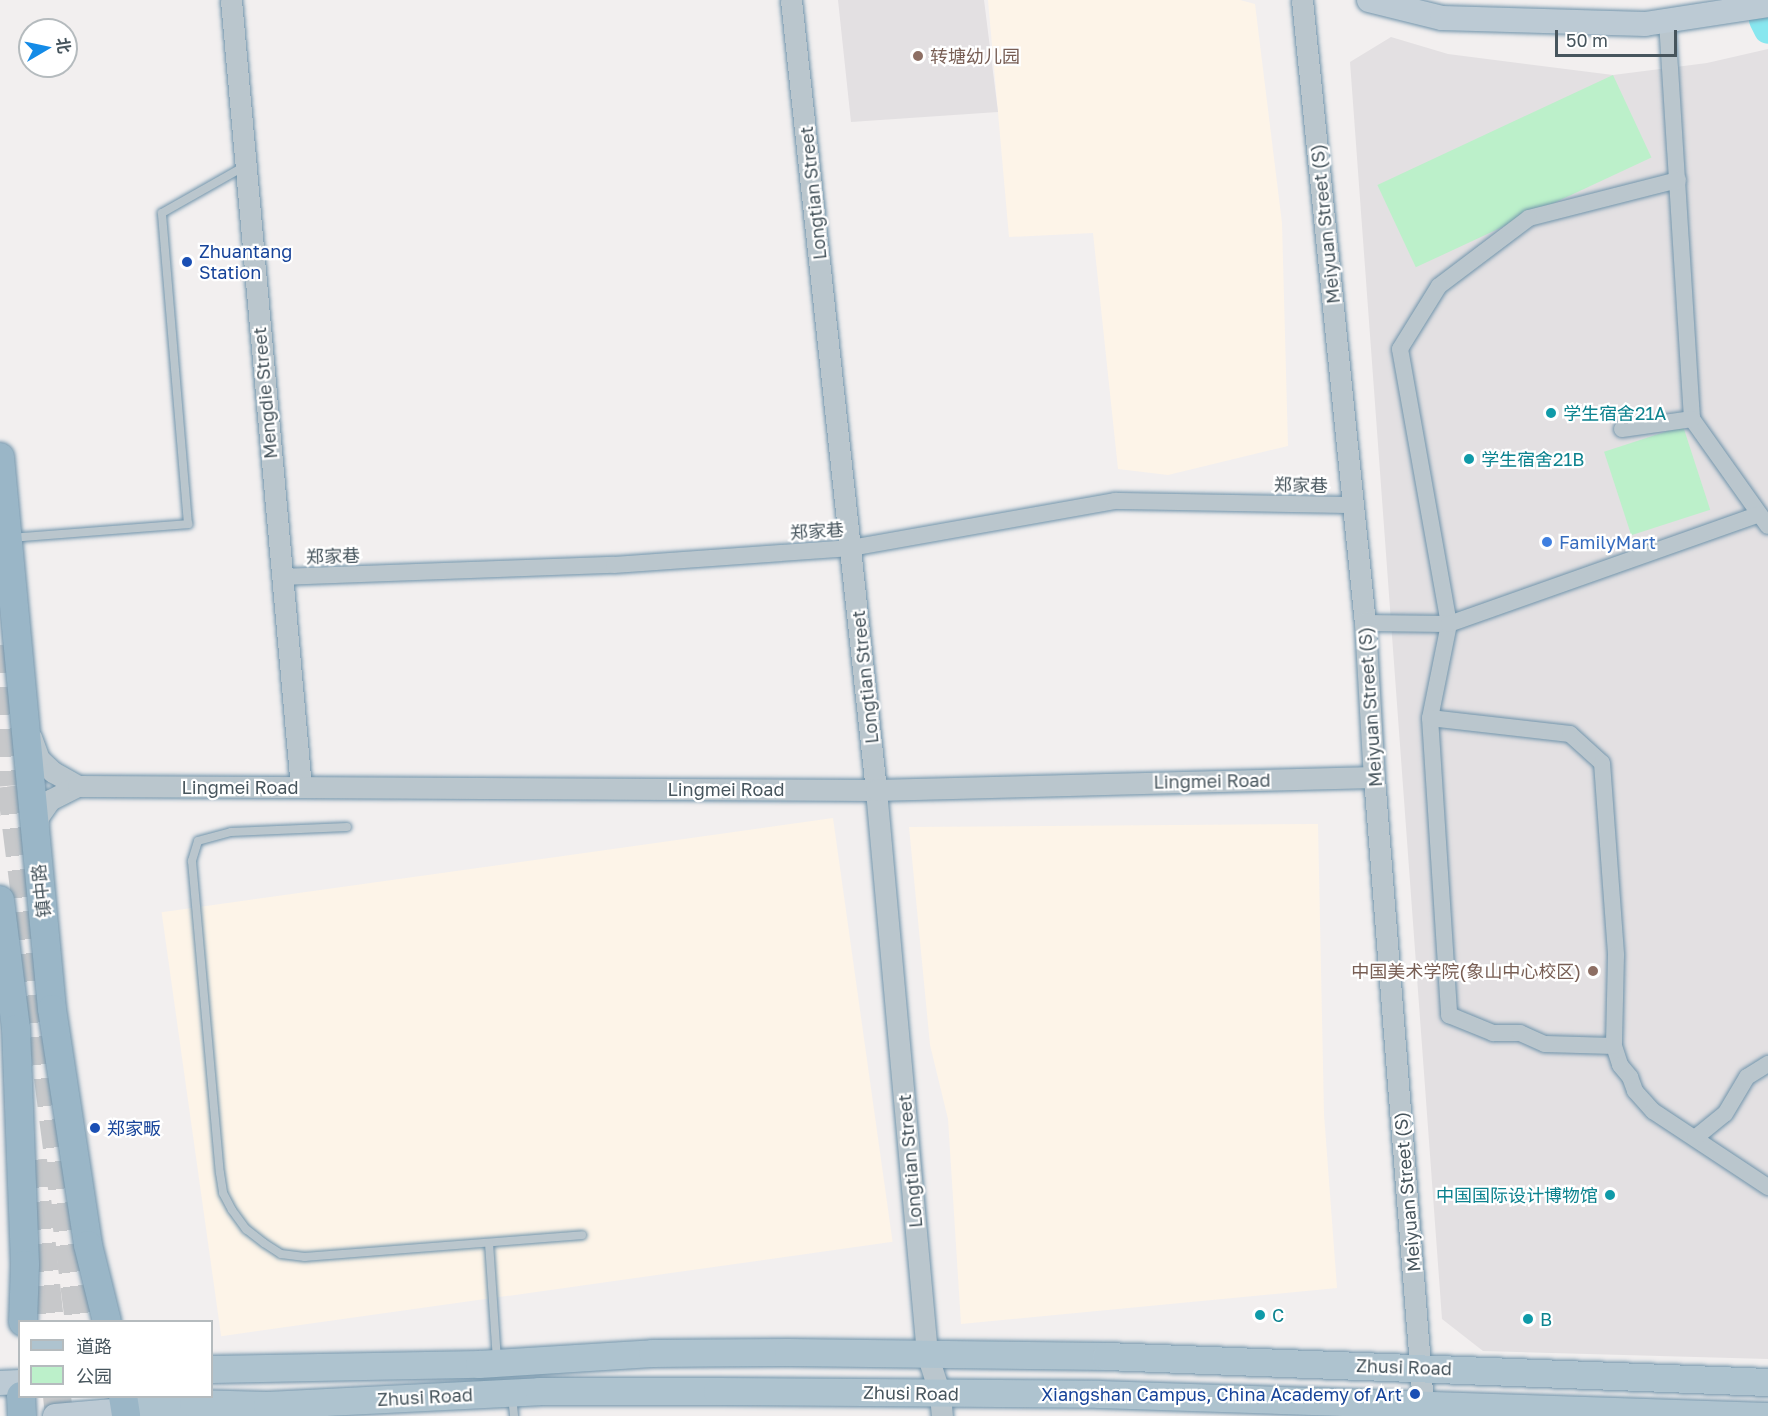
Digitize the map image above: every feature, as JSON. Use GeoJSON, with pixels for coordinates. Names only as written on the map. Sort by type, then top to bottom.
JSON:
{"type":"FeatureCollection","features":[{"type":"Feature","properties":{"kind":"highway","name":"镇中路"},"geometry":{"type":"LineString","coordinates":[[0,457],[52,1009],[88,1245],[107,1320]]}},
{"type":"Feature","properties":{"kind":"highway"},"geometry":{"type":"LineString","coordinates":[[0,900],[16,1029],[25,1265],[23,1320]]}},
{"type":"Feature","properties":{"kind":"highway"},"geometry":{"type":"LineString","coordinates":[[21,1398],[21,1416]]}},
{"type":"Feature","properties":{"kind":"main road"},"geometry":{"type":"LineString","coordinates":[[1369,0],[1442,18],[1645,24],[1768,4]]}},
{"type":"Feature","properties":{"kind":"main road","name":"Zhusi Road"},"geometry":{"type":"LineString","coordinates":[[213,1369],[497,1363],[652,1353],[927,1354],[1106,1356],[1768,1382]]}},
{"type":"Feature","properties":{"kind":"main road"},"geometry":{"type":"LineString","coordinates":[[0,1383],[18,1382]]}},
{"type":"Feature","properties":{"kind":"main road","name":"Zhusi Road"},"geometry":{"type":"LineString","coordinates":[[55,1416],[194,1403],[513,1404],[717,1391],[941,1405],[1099,1394],[1424,1410],[1768,1416]]}},
{"type":"Feature","properties":{"kind":"street","name":"Mengdie Street"},"geometry":{"type":"LineString","coordinates":[[231,0],[280,577],[301,787]]}},
{"type":"Feature","properties":{"kind":"street","name":"Longtian Street"},"geometry":{"type":"LineString","coordinates":[[792,0],[876,790],[927,1354],[941,1405]]}},
{"type":"Feature","properties":{"kind":"street","name":"Meiyuan Street (S)"},"geometry":{"type":"LineString","coordinates":[[1302,0],[1365,623],[1374,777],[1424,1410]]}},
{"type":"Feature","properties":{"kind":"street"},"geometry":{"type":"LineString","coordinates":[[1365,623],[1449,624],[1764,520],[1692,419],[1667,21]]}},
{"type":"Feature","properties":{"kind":"street"},"geometry":{"type":"LineString","coordinates":[[1614,1046],[1545,1044],[1520,1033],[1493,1033],[1449,1015],[1430,718],[1449,624],[1400,349],[1438,285],[1529,218],[1678,180]]}},
{"type":"Feature","properties":{"kind":"street"},"geometry":{"type":"LineString","coordinates":[[1622,429],[1692,419]]}},
{"type":"Feature","properties":{"kind":"street","name":"郑家巷"},"geometry":{"type":"LineString","coordinates":[[280,577],[614,566],[851,548],[1115,501],[1353,505]]}},
{"type":"Feature","properties":{"kind":"street"},"geometry":{"type":"LineString","coordinates":[[1430,718],[1570,734],[1602,763],[1616,955],[1614,1046],[1620,1065],[1630,1077],[1635,1091],[1653,1111],[1768,1187]]}},
{"type":"Feature","properties":{"kind":"street","name":"Lingmei Road"},"geometry":{"type":"LineString","coordinates":[[27,727],[39,759],[53,772],[78,786]]}},
{"type":"Feature","properties":{"kind":"street","name":"Lingmei Road"},"geometry":{"type":"LineString","coordinates":[[36,847],[38,817],[50,800],[78,786],[876,790],[1374,777]]}},
{"type":"Feature","properties":{"kind":"street"},"geometry":{"type":"LineString","coordinates":[[1695,1138],[1725,1114],[1747,1077],[1768,1065]]}},
{"type":"Feature","properties":{"kind":"lane"},"geometry":{"type":"LineString","coordinates":[[8,538],[188,524],[162,213],[245,166]]}},
{"type":"Feature","properties":{"kind":"lane"},"geometry":{"type":"LineString","coordinates":[[347,827],[231,832],[198,841],[192,861],[223,1193],[246,1228],[281,1254],[305,1257],[582,1235]]}},
{"type":"Feature","properties":{"kind":"lane"},"geometry":{"type":"LineString","coordinates":[[489,1243],[497,1363]]}},
{"type":"Feature","properties":{"kind":"shaded area","name":"转塘幼儿园"},"geometry":{"type":"Polygon","coordinates":[[[838,0],[984,0],[998,112],[851,122],[838,0]]]}},
{"type":"Feature","properties":{"kind":"shaded area"},"geometry":{"type":"Polygon","coordinates":[[[988,0],[1240,0],[1255,4],[1282,223],[1288,446],[1168,475],[1118,469],[1093,233],[1009,237],[988,0]]]}},
{"type":"Feature","properties":{"kind":"shaded area","name":"中国美术学院(象山中心校区)"},"geometry":{"type":"Polygon","coordinates":[[[1391,37],[1448,54],[1613,75],[1707,63],[1768,49],[1768,1359],[1483,1351],[1442,1319],[1350,62],[1391,37]]]}},
{"type":"Feature","properties":{"kind":"shaded area"},"geometry":{"type":"Polygon","coordinates":[[[833,818],[893,1242],[221,1336],[162,912],[833,818]]]}},
{"type":"Feature","properties":{"kind":"shaded area"},"geometry":{"type":"Polygon","coordinates":[[[1318,824],[1324,1114],[1337,1288],[961,1324],[948,1119],[930,1045],[909,827],[1318,824]]]}},
{"type":"Feature","properties":{"kind":"green space"},"geometry":{"type":"Polygon","coordinates":[[[1613,75],[1651,157],[1416,267],[1377,185],[1613,75]]]}},
{"type":"Feature","properties":{"kind":"green space"},"geometry":{"type":"Polygon","coordinates":[[[1683,426],[1710,510],[1631,535],[1604,452],[1683,426]]]}},
{"type":"Feature","properties":{"kind":"waterway"},"geometry":{"type":"LineString","coordinates":[[1763,20],[1768,30]]}},
{"type":"Feature","properties":{"kind":"tunnel"},"geometry":{"type":"LineString","coordinates":[[0,645],[11,786],[79,1320]]}},
{"type":"Feature","properties":{"kind":"tunnel"},"geometry":{"type":"LineString","coordinates":[[33,1160],[50,1320]]}},
{"type":"Feature","properties":{"kind":"tunnel"},"geometry":{"type":"LineString","coordinates":[[57,1398],[59,1416]]}},
{"type":"Feature","properties":{"kind":"place","name":"转塘幼儿园"},"geometry":{"type":"Point","coordinates":[918,56]}},
{"type":"Feature","properties":{"kind":"place","name":"Zhuantang Station"},"geometry":{"type":"Point","coordinates":[187,262]}},
{"type":"Feature","properties":{"kind":"place","name":"学生宿舍21A"},"geometry":{"type":"Point","coordinates":[1551,413]}},
{"type":"Feature","properties":{"kind":"place","name":"学生宿舍21B"},"geometry":{"type":"Point","coordinates":[1469,459]}},
{"type":"Feature","properties":{"kind":"place","name":"FamilyMart"},"geometry":{"type":"Point","coordinates":[1547,542]}},
{"type":"Feature","properties":{"kind":"place","name":"中国美术学院(象山中心校区)"},"geometry":{"type":"Point","coordinates":[1593,971]}},
{"type":"Feature","properties":{"kind":"place","name":"郑家畈"},"geometry":{"type":"Point","coordinates":[95,1128]}},
{"type":"Feature","properties":{"kind":"place","name":"中国国际设计博物馆"},"geometry":{"type":"Point","coordinates":[1610,1195]}},
{"type":"Feature","properties":{"kind":"place","name":"C"},"geometry":{"type":"Point","coordinates":[1260,1315]}},
{"type":"Feature","properties":{"kind":"place","name":"B"},"geometry":{"type":"Point","coordinates":[1528,1319]}},
{"type":"Feature","properties":{"kind":"place","name":"Xiangshan Campus, China Academy of Art"},"geometry":{"type":"Point","coordinates":[1415,1394]}}]}
